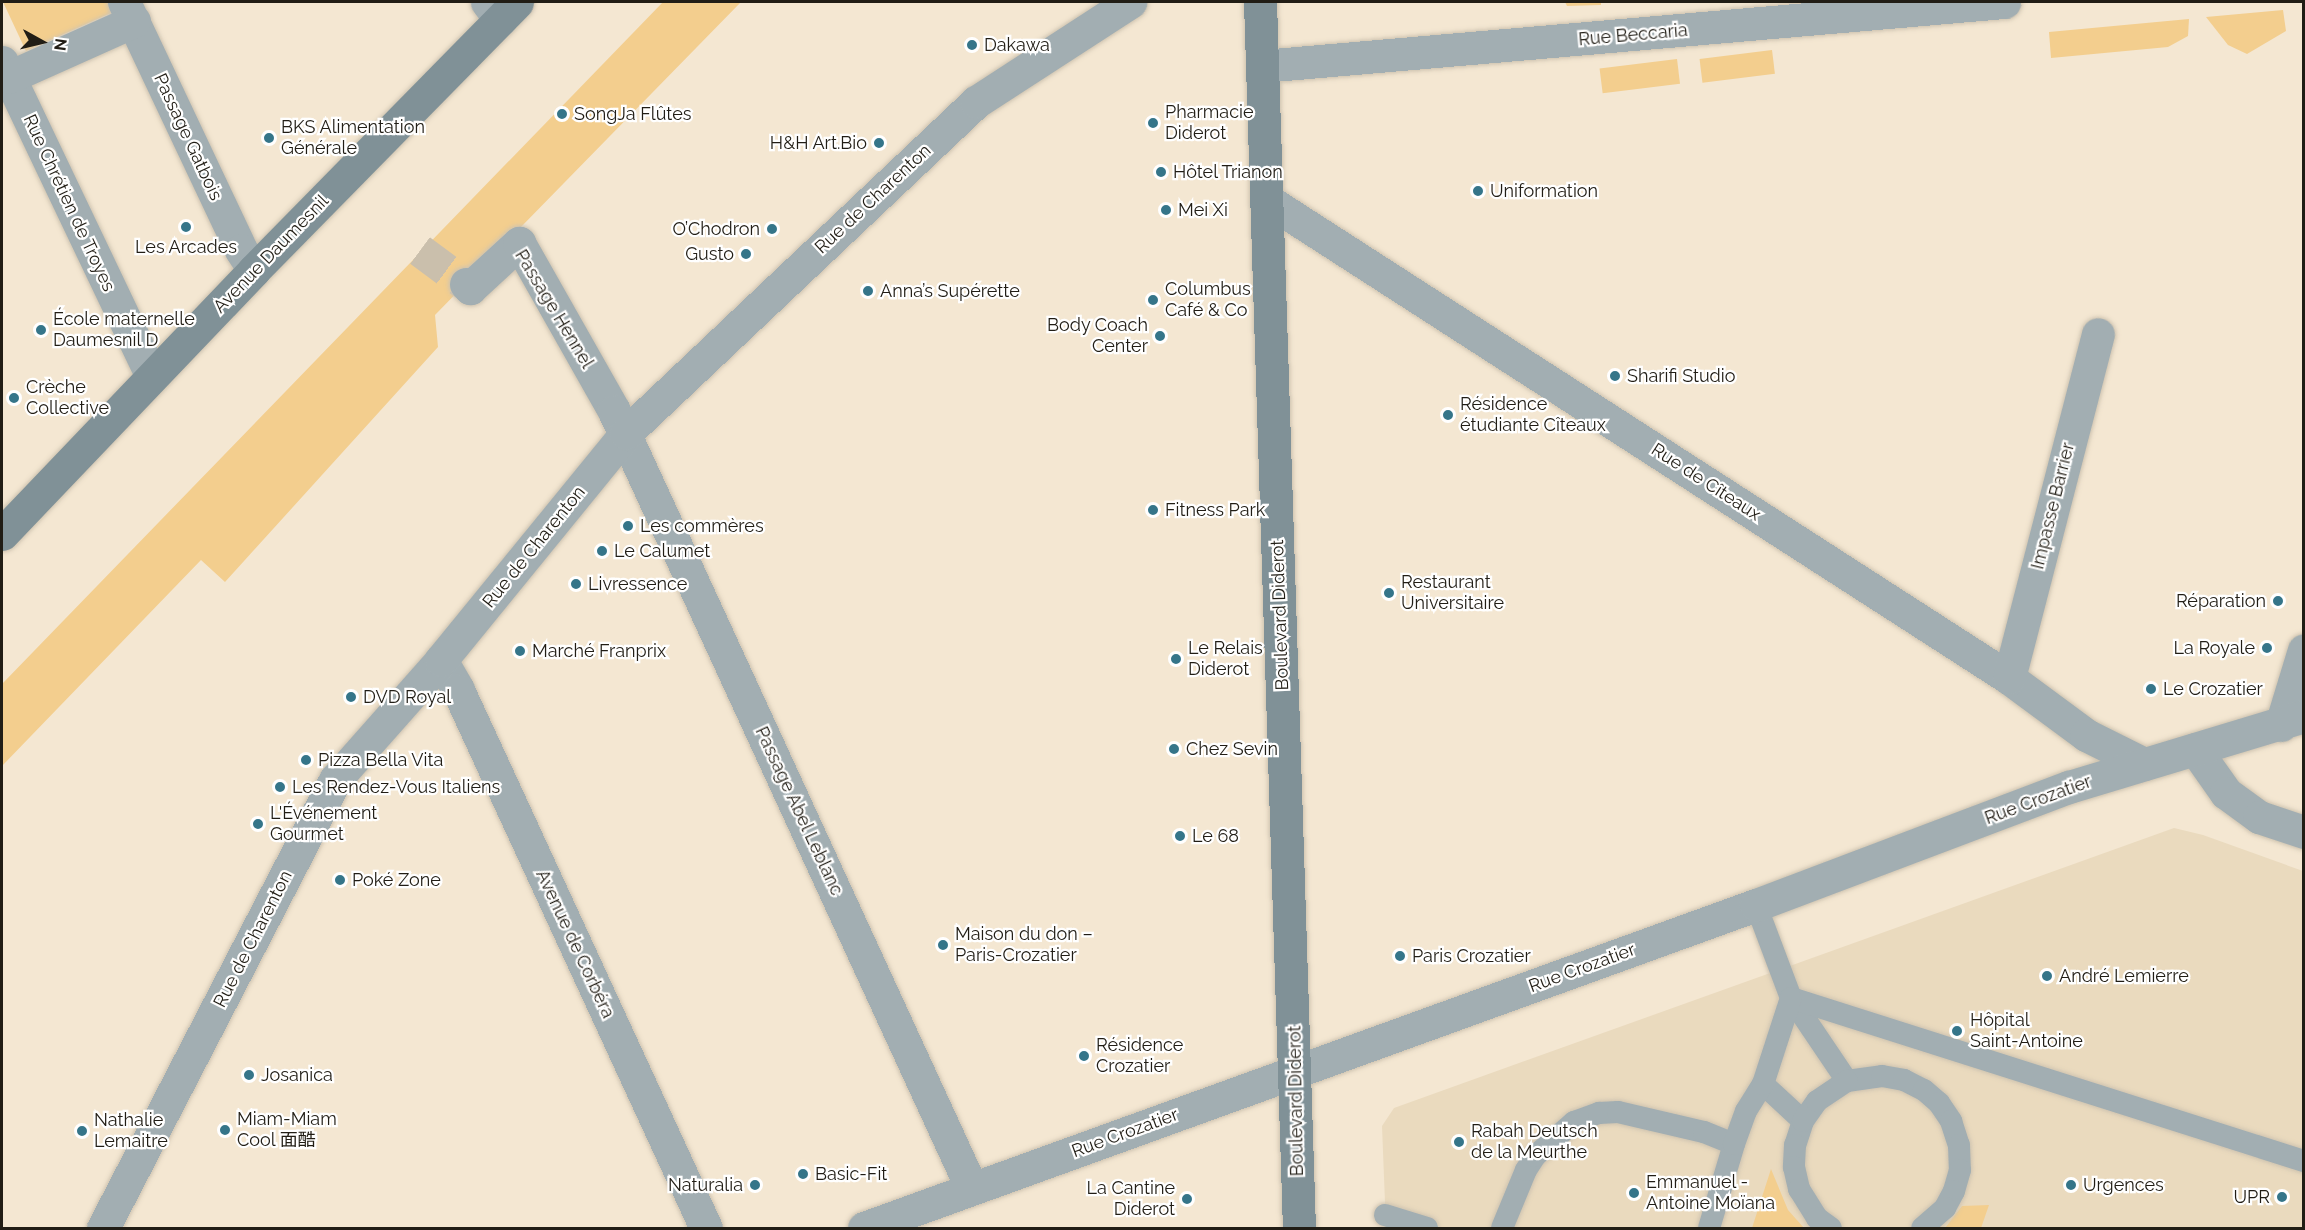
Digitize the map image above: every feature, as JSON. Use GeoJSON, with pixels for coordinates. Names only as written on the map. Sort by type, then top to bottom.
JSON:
{"type":"FeatureCollection","features":[{"type":"Feature","properties":{"kind":"main road","name":"Boulevard Diderot"},"geometry":{"type":"LineString","coordinates":[[1260,2],[1299,1228]]}},
{"type":"Feature","properties":{"kind":"main road","name":"Avenue Daumesnil"},"geometry":{"type":"LineString","coordinates":[[2,534],[501,8]]}},
{"type":"Feature","properties":{"kind":"street","name":"Rue de Charenton"},"geometry":{"type":"LineString","coordinates":[[103,1228],[335,780],[441,660],[626,433],[976,102],[1130,2]]}},
{"type":"Feature","properties":{"kind":"street","name":"Rue Beccaria"},"geometry":{"type":"LineString","coordinates":[[1262,66],[2004,2]]}},
{"type":"Feature","properties":{"kind":"street","name":"Passage Gatbois"},"geometry":{"type":"LineString","coordinates":[[129,11],[241,250],[254,270]]}},
{"type":"Feature","properties":{"kind":"street"},"geometry":{"type":"LineString","coordinates":[[5,69],[129,11]]}},
{"type":"Feature","properties":{"kind":"street","name":"Rue Chrétien de Troyes"},"geometry":{"type":"LineString","coordinates":[[5,69],[152,376]]}},
{"type":"Feature","properties":{"kind":"street","name":"Rue de Cîteaux"},"geometry":{"type":"LineString","coordinates":[[1267,200],[2009,678],[2086,735],[2144,764]]}},
{"type":"Feature","properties":{"kind":"street","name":"Passage Hennel"},"geometry":{"type":"LineString","coordinates":[[466,284],[470,288],[519,243],[626,433]]}},
{"type":"Feature","properties":{"kind":"street","name":"Impasse Barrier"},"geometry":{"type":"LineString","coordinates":[[2009,678],[2098,334]]}},
{"type":"Feature","properties":{"kind":"street","name":"Passage Abel Leblanc"},"geometry":{"type":"LineString","coordinates":[[626,433],[972,1189]]}},
{"type":"Feature","properties":{"kind":"street"},"geometry":{"type":"LineString","coordinates":[[2292,721],[2304,650]]}},
{"type":"Feature","properties":{"kind":"street","name":"Avenue de Corbéra"},"geometry":{"type":"LineString","coordinates":[[441,660],[458,690],[706,1228]]}},
{"type":"Feature","properties":{"kind":"street","name":"Rue Crozatier"},"geometry":{"type":"LineString","coordinates":[[864,1228],[1756,905],[2069,787],[2292,721]]}},
{"type":"Feature","properties":{"kind":"street"},"geometry":{"type":"LineString","coordinates":[[2195,749],[2226,793],[2259,817],[2304,832]]}},
{"type":"Feature","properties":{"kind":"lane"},"geometry":{"type":"LineString","coordinates":[[1756,905],[1791,998],[1847,1081]]}},
{"type":"Feature","properties":{"kind":"lane"},"geometry":{"type":"LineString","coordinates":[[1709,1228],[1734,1143],[1746,1111],[1763,1084],[1791,998]]}},
{"type":"Feature","properties":{"kind":"lane"},"geometry":{"type":"LineString","coordinates":[[1791,998],[2304,1161]]}},
{"type":"Feature","properties":{"kind":"lane"},"geometry":{"type":"LineString","coordinates":[[1831,1228],[1817,1218],[1799,1190],[1794,1167],[1795,1144],[1803,1121],[1817,1101],[1847,1081],[1882,1076],[1904,1080],[1924,1090],[1939,1103],[1951,1121],[1959,1145],[1960,1170],[1954,1191],[1945,1208],[1923,1228]]}},
{"type":"Feature","properties":{"kind":"lane"},"geometry":{"type":"LineString","coordinates":[[1763,1084],[1803,1121]]}},
{"type":"Feature","properties":{"kind":"lane"},"geometry":{"type":"LineString","coordinates":[[1502,1228],[1526,1170],[1535,1156],[1574,1122],[1599,1113],[1618,1112],[1704,1132],[1734,1143]]}},
{"type":"Feature","properties":{"kind":"lane"},"geometry":{"type":"LineString","coordinates":[[1385,1215],[1427,1228]]}},
{"type":"Feature","properties":{"kind":"shaded area"},"geometry":{"type":"Polygon","coordinates":[[[3,2],[109,2],[113,12],[26,51],[3,2]]]}},
{"type":"Feature","properties":{"kind":"shaded area"},"geometry":{"type":"Polygon","coordinates":[[[663,2],[741,2],[435,315],[438,347],[225,582],[201,560],[2,766],[2,684],[663,2]]]}},
{"type":"Feature","properties":{"kind":"shaded area"},"geometry":{"type":"Polygon","coordinates":[[[1565,2],[1601,2],[1601,5],[1567,6],[1565,2]]]}},
{"type":"Feature","properties":{"kind":"shaded area"},"geometry":{"type":"Polygon","coordinates":[[[2283,10],[2286,31],[2247,54],[2228,45],[2206,17],[2283,10]]]}},
{"type":"Feature","properties":{"kind":"shaded area"},"geometry":{"type":"Polygon","coordinates":[[[2189,19],[2188,36],[2168,47],[2051,58],[2049,32],[2189,19]]]}},
{"type":"Feature","properties":{"kind":"shaded area"},"geometry":{"type":"Polygon","coordinates":[[[1772,50],[1775,74],[1702,83],[1700,59],[1772,50]]]}},
{"type":"Feature","properties":{"kind":"shaded area"},"geometry":{"type":"Polygon","coordinates":[[[1677,59],[1680,84],[1603,93],[1600,69],[1677,59]]]}},
{"type":"Feature","properties":{"kind":"shaded area","name":"Hôpital Saint-Antoine"},"geometry":{"type":"Polygon","coordinates":[[[2174,828],[2203,835],[2303,871],[2303,1228],[1386,1228],[1382,1126],[1394,1108],[2174,828]]]}},
{"type":"Feature","properties":{"kind":"shaded area"},"geometry":{"type":"Polygon","coordinates":[[[1771,1169],[1788,1210],[1804,1228],[1752,1228],[1771,1169]]]}},
{"type":"Feature","properties":{"kind":"shaded area"},"geometry":{"type":"Polygon","coordinates":[[[1989,1205],[1981,1228],[1945,1228],[1962,1206],[1989,1205]]]}},
{"type":"Feature","properties":{"kind":"tunnel"},"geometry":{"type":"LineString","coordinates":[[420,250],[466,284]]}},
{"type":"Feature","properties":{"kind":"place","name":"Dakawa"},"geometry":{"type":"Point","coordinates":[972,45]}},
{"type":"Feature","properties":{"kind":"place","name":"SongJa Flûtes"},"geometry":{"type":"Point","coordinates":[562,114]}},
{"type":"Feature","properties":{"kind":"place","name":"Pharmacie Diderot"},"geometry":{"type":"Point","coordinates":[1153,123]}},
{"type":"Feature","properties":{"kind":"place","name":"BKS Alimentation Générale"},"geometry":{"type":"Point","coordinates":[269,138]}},
{"type":"Feature","properties":{"kind":"place","name":"H&H Art.Bio"},"geometry":{"type":"Point","coordinates":[879,143]}},
{"type":"Feature","properties":{"kind":"place","name":"Hôtel Trianon"},"geometry":{"type":"Point","coordinates":[1161,172]}},
{"type":"Feature","properties":{"kind":"place","name":"Uniformation"},"geometry":{"type":"Point","coordinates":[1478,191]}},
{"type":"Feature","properties":{"kind":"place","name":"Mei Xi"},"geometry":{"type":"Point","coordinates":[1166,210]}},
{"type":"Feature","properties":{"kind":"place","name":"Les Arcades"},"geometry":{"type":"Point","coordinates":[186,227]}},
{"type":"Feature","properties":{"kind":"place","name":"O’Chodron"},"geometry":{"type":"Point","coordinates":[772,229]}},
{"type":"Feature","properties":{"kind":"place","name":"Gusto"},"geometry":{"type":"Point","coordinates":[746,254]}},
{"type":"Feature","properties":{"kind":"place","name":"Anna’s Supérette"},"geometry":{"type":"Point","coordinates":[868,291]}},
{"type":"Feature","properties":{"kind":"place","name":"Columbus Café & Co"},"geometry":{"type":"Point","coordinates":[1153,300]}},
{"type":"Feature","properties":{"kind":"place","name":"École maternelle Daumesnil D"},"geometry":{"type":"Point","coordinates":[41,330]}},
{"type":"Feature","properties":{"kind":"place","name":"Body Coach Center"},"geometry":{"type":"Point","coordinates":[1160,336]}},
{"type":"Feature","properties":{"kind":"place","name":"Sharifi Studio"},"geometry":{"type":"Point","coordinates":[1615,376]}},
{"type":"Feature","properties":{"kind":"place","name":"Crèche Collective"},"geometry":{"type":"Point","coordinates":[14,398]}},
{"type":"Feature","properties":{"kind":"place","name":"Résidence étudiante Cîteaux"},"geometry":{"type":"Point","coordinates":[1448,415]}},
{"type":"Feature","properties":{"kind":"place","name":"Fitness Park"},"geometry":{"type":"Point","coordinates":[1153,510]}},
{"type":"Feature","properties":{"kind":"place","name":"Les commères"},"geometry":{"type":"Point","coordinates":[628,526]}},
{"type":"Feature","properties":{"kind":"place","name":"Le Calumet"},"geometry":{"type":"Point","coordinates":[602,551]}},
{"type":"Feature","properties":{"kind":"place","name":"Livressence"},"geometry":{"type":"Point","coordinates":[576,584]}},
{"type":"Feature","properties":{"kind":"place","name":"Restaurant Universitaire"},"geometry":{"type":"Point","coordinates":[1389,593]}},
{"type":"Feature","properties":{"kind":"place","name":"Réparation"},"geometry":{"type":"Point","coordinates":[2278,601]}},
{"type":"Feature","properties":{"kind":"place","name":"La Royale"},"geometry":{"type":"Point","coordinates":[2267,648]}},
{"type":"Feature","properties":{"kind":"place","name":"Marché Franprix"},"geometry":{"type":"Point","coordinates":[520,651]}},
{"type":"Feature","properties":{"kind":"place","name":"Le Relais Diderot"},"geometry":{"type":"Point","coordinates":[1176,659]}},
{"type":"Feature","properties":{"kind":"place","name":"Le Crozatier"},"geometry":{"type":"Point","coordinates":[2151,689]}},
{"type":"Feature","properties":{"kind":"place","name":"DVD Royal"},"geometry":{"type":"Point","coordinates":[351,697]}},
{"type":"Feature","properties":{"kind":"place","name":"Chez Sevin"},"geometry":{"type":"Point","coordinates":[1174,749]}},
{"type":"Feature","properties":{"kind":"place","name":"Pizza Bella Vita"},"geometry":{"type":"Point","coordinates":[306,760]}},
{"type":"Feature","properties":{"kind":"place","name":"Les Rendez-Vous Italiens"},"geometry":{"type":"Point","coordinates":[280,787]}},
{"type":"Feature","properties":{"kind":"place","name":"L'Événement Gourmet"},"geometry":{"type":"Point","coordinates":[258,824]}},
{"type":"Feature","properties":{"kind":"place","name":"Le 68"},"geometry":{"type":"Point","coordinates":[1180,836]}},
{"type":"Feature","properties":{"kind":"place","name":"Poké Zone"},"geometry":{"type":"Point","coordinates":[340,880]}},
{"type":"Feature","properties":{"kind":"place","name":"Maison du don – Paris-Crozatier"},"geometry":{"type":"Point","coordinates":[943,945]}},
{"type":"Feature","properties":{"kind":"place","name":"Paris Crozatier"},"geometry":{"type":"Point","coordinates":[1400,956]}},
{"type":"Feature","properties":{"kind":"place","name":"André Lemierre"},"geometry":{"type":"Point","coordinates":[2047,976]}},
{"type":"Feature","properties":{"kind":"place","name":"Hôpital Saint-Antoine"},"geometry":{"type":"Point","coordinates":[1957,1031]}},
{"type":"Feature","properties":{"kind":"place","name":"Résidence Crozatier"},"geometry":{"type":"Point","coordinates":[1084,1056]}},
{"type":"Feature","properties":{"kind":"place","name":"Josanica"},"geometry":{"type":"Point","coordinates":[249,1075]}},
{"type":"Feature","properties":{"kind":"place","name":"Miam-Miam Cool 面酷"},"geometry":{"type":"Point","coordinates":[225,1130]}},
{"type":"Feature","properties":{"kind":"place","name":"Nathalie Lemaitre"},"geometry":{"type":"Point","coordinates":[82,1131]}},
{"type":"Feature","properties":{"kind":"place","name":"Rabah Deutsch de la Meurthe"},"geometry":{"type":"Point","coordinates":[1459,1142]}},
{"type":"Feature","properties":{"kind":"place","name":"Basic-Fit"},"geometry":{"type":"Point","coordinates":[803,1174]}},
{"type":"Feature","properties":{"kind":"place","name":"Naturalia"},"geometry":{"type":"Point","coordinates":[755,1185]}},
{"type":"Feature","properties":{"kind":"place","name":"Urgences"},"geometry":{"type":"Point","coordinates":[2071,1185]}},
{"type":"Feature","properties":{"kind":"place","name":"Emmanuel - Antoine Moïana"},"geometry":{"type":"Point","coordinates":[1634,1193]}},
{"type":"Feature","properties":{"kind":"place","name":"UPR"},"geometry":{"type":"Point","coordinates":[2282,1197]}},
{"type":"Feature","properties":{"kind":"place","name":"La Cantine Diderot"},"geometry":{"type":"Point","coordinates":[1187,1199]}}]}
